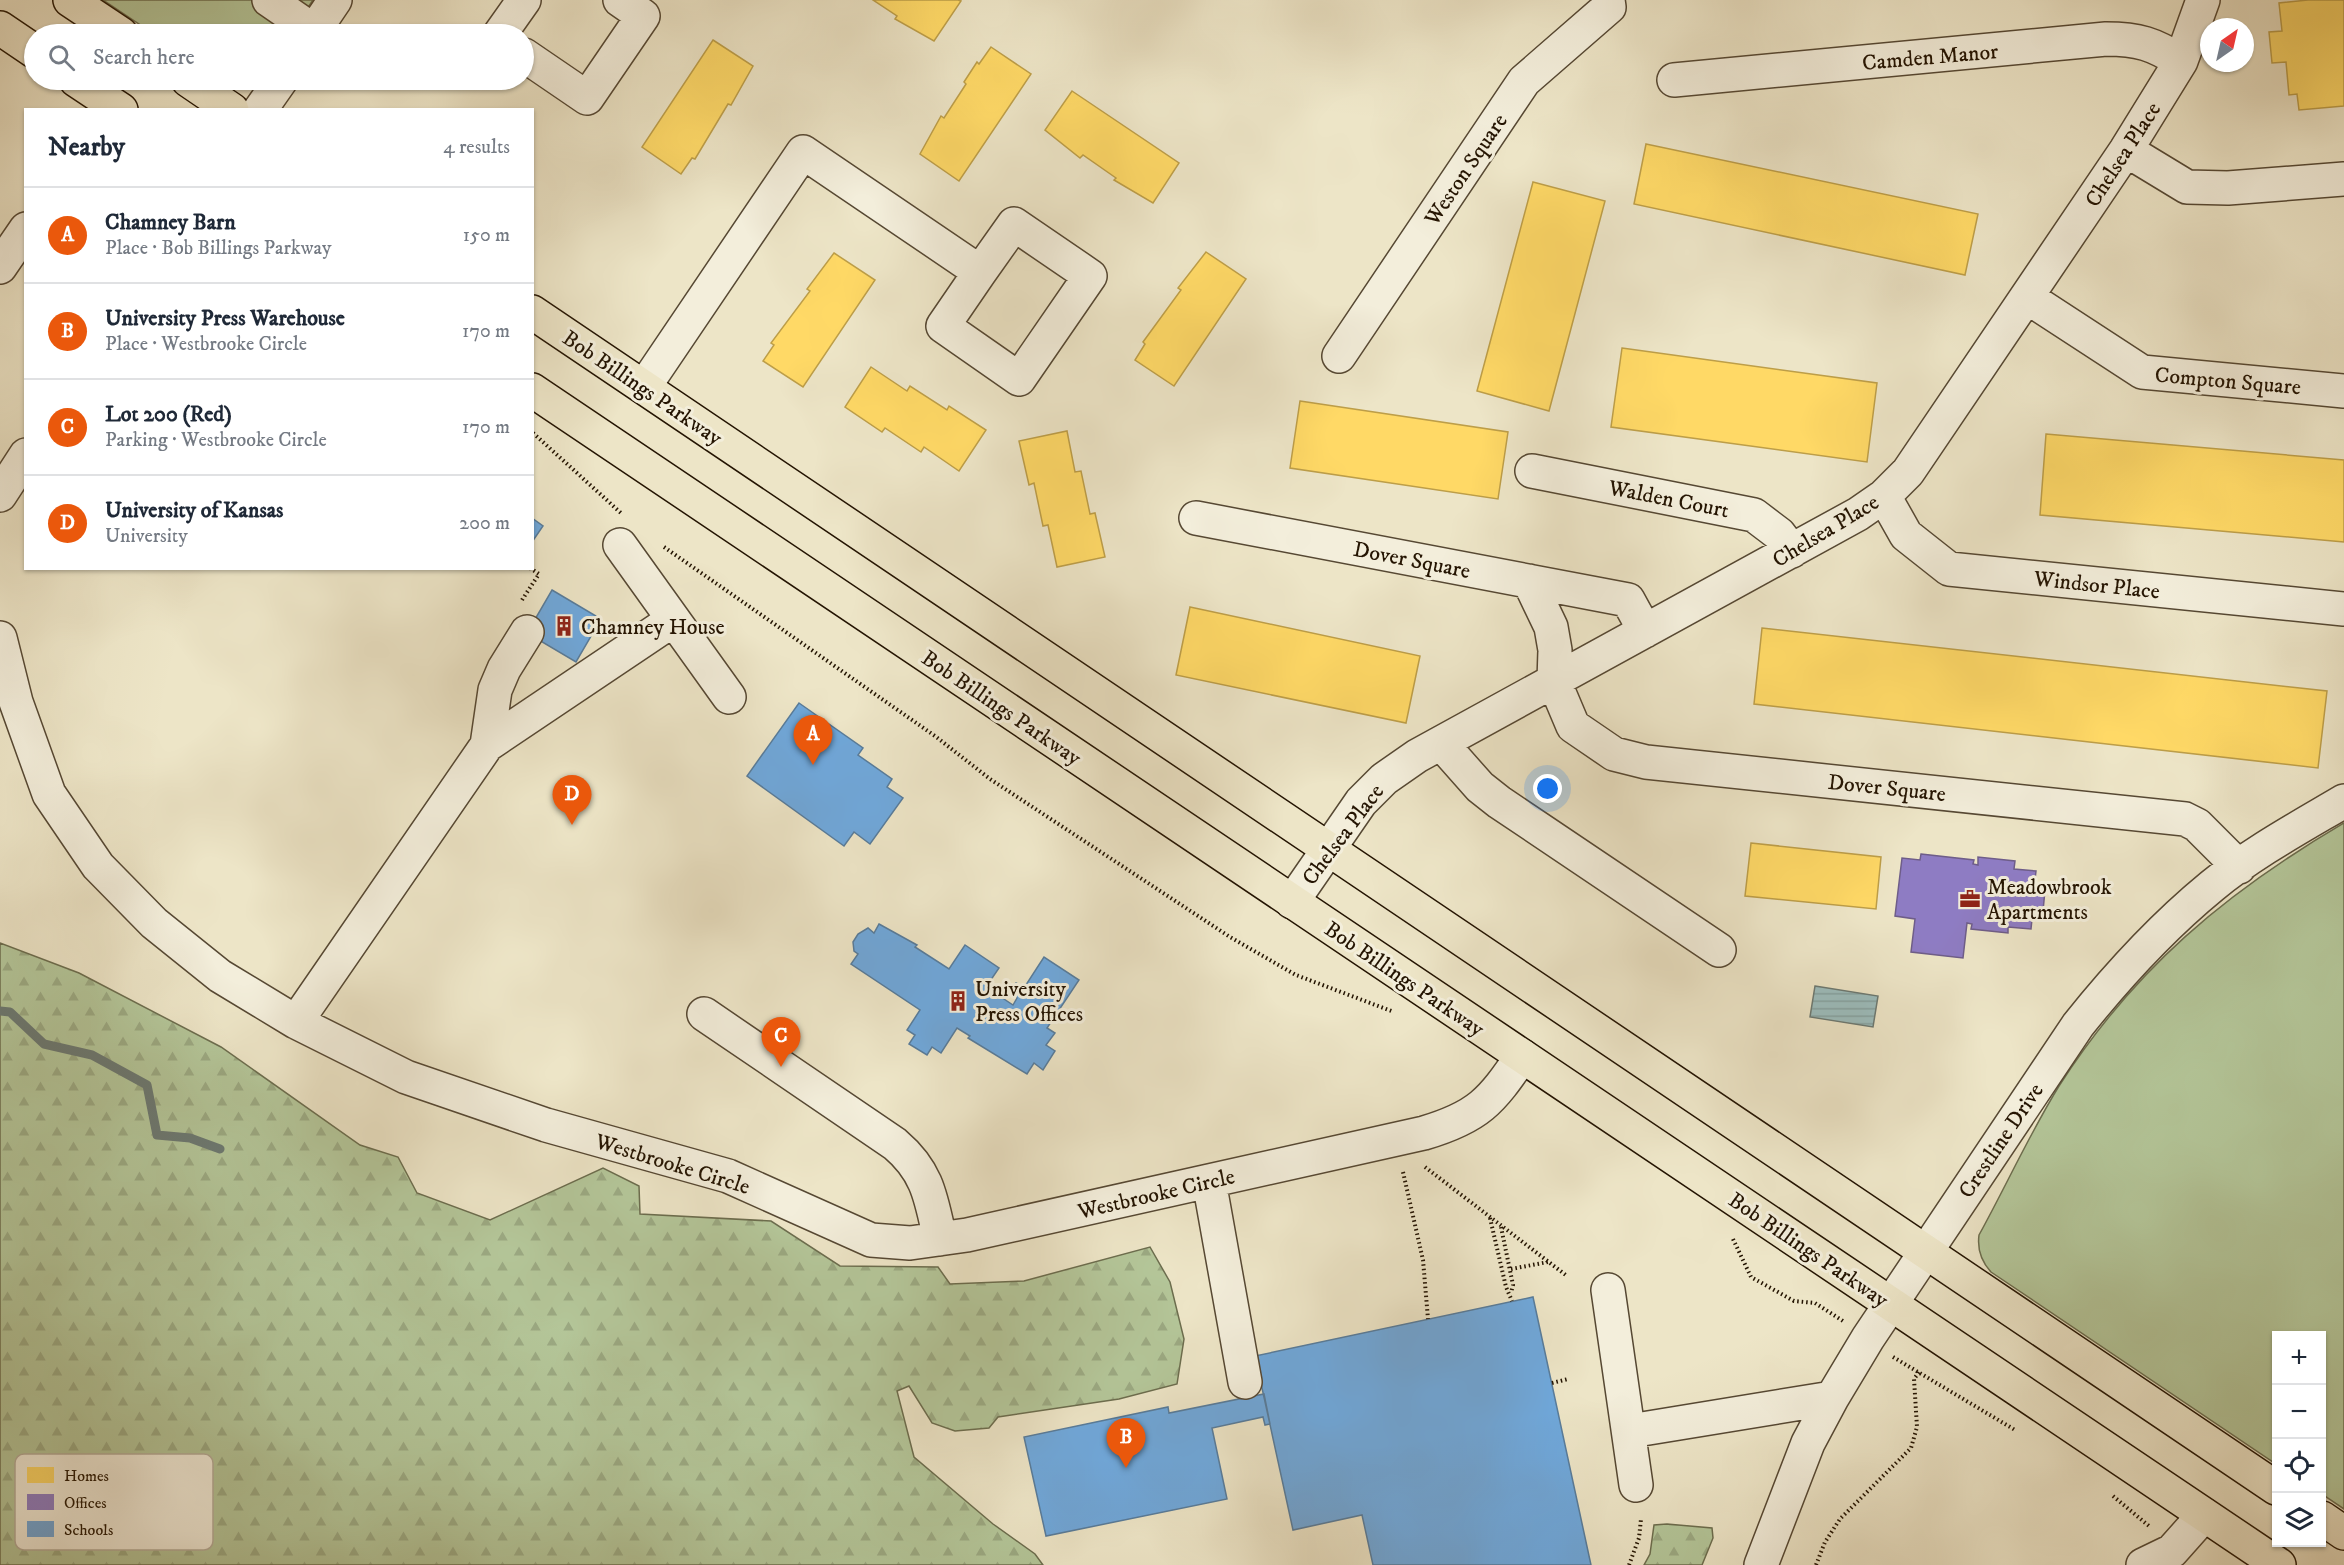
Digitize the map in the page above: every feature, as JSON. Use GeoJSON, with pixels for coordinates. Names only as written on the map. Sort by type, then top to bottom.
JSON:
{"type":"FeatureCollection","features":[{"type":"Feature","properties":{"kind":"main road"},"geometry":{"type":"LineString","coordinates":[[70,0],[106,24]]}},
{"type":"Feature","properties":{"kind":"main road"},"geometry":{"type":"LineString","coordinates":[[0,28],[24,44]]}},
{"type":"Feature","properties":{"kind":"main road"},"geometry":{"type":"LineString","coordinates":[[91,90],[118,108]]}},
{"type":"Feature","properties":{"kind":"main road"},"geometry":{"type":"LineString","coordinates":[[203,90],[229,108]]}},
{"type":"Feature","properties":{"kind":"main road","name":"Bob Billings Parkway"},"geometry":{"type":"LineString","coordinates":[[534,313],[1328,851],[2272,1485]]}},
{"type":"Feature","properties":{"kind":"main road","name":"Bob Billings Parkway"},"geometry":{"type":"LineString","coordinates":[[534,391],[2279,1565]]}},
{"type":"Feature","properties":{"kind":"main road"},"geometry":{"type":"LineString","coordinates":[[2326,1521],[2344,1533]]}},
{"type":"Feature","properties":{"kind":"street"},"geometry":{"type":"LineString","coordinates":[[269,0],[301,24]]}},
{"type":"Feature","properties":{"kind":"street"},"geometry":{"type":"LineString","coordinates":[[319,24],[335,0]]}},
{"type":"Feature","properties":{"kind":"street"},"geometry":{"type":"LineString","coordinates":[[507,24],[524,0]]}},
{"type":"Feature","properties":{"kind":"street"},"geometry":{"type":"LineString","coordinates":[[534,62],[587,98],[643,16],[620,0]]}},
{"type":"Feature","properties":{"kind":"street","name":"Weston Square"},"geometry":{"type":"LineString","coordinates":[[1339,356],[1524,81],[1609,7],[1608,0]]}},
{"type":"Feature","properties":{"kind":"street","name":"Chelsea Place"},"geometry":{"type":"LineString","coordinates":[[1292,902],[1361,802],[1384,778],[1441,743],[1858,514],[1884,496],[1908,472],[2126,150],[2181,61],[2203,0]]}},
{"type":"Feature","properties":{"kind":"street","name":"Camden Manor"},"geometry":{"type":"LineString","coordinates":[[1674,80],[2106,39],[2135,39],[2159,47],[2181,61]]}},
{"type":"Feature","properties":{"kind":"street"},"geometry":{"type":"LineString","coordinates":[[261,108],[274,90]]}},
{"type":"Feature","properties":{"kind":"street"},"geometry":{"type":"LineString","coordinates":[[2126,150],[2187,187],[2228,188],[2344,179]]}},
{"type":"Feature","properties":{"kind":"street"},"geometry":{"type":"LineString","coordinates":[[644,387],[803,152],[980,272]]}},
{"type":"Feature","properties":{"kind":"street"},"geometry":{"type":"LineString","coordinates":[[1014,224],[1090,276],[1019,379],[943,327],[980,272],[1014,224]]}},
{"type":"Feature","properties":{"kind":"street"},"geometry":{"type":"LineString","coordinates":[[0,267],[24,232]]}},
{"type":"Feature","properties":{"kind":"street","name":"Compton Square"},"geometry":{"type":"LineString","coordinates":[[2027,297],[2142,372],[2344,391]]}},
{"type":"Feature","properties":{"kind":"street"},"geometry":{"type":"LineString","coordinates":[[0,495],[24,457]]}},
{"type":"Feature","properties":{"kind":"street","name":"Walden Court"},"geometry":{"type":"LineString","coordinates":[[1532,471],[1754,515],[1779,534],[1792,551]]}},
{"type":"Feature","properties":{"kind":"street","name":"Windsor Place"},"geometry":{"type":"LineString","coordinates":[[1884,496],[1906,535],[1949,569],[2344,609]]}},
{"type":"Feature","properties":{"kind":"street","name":"Dover Square"},"geometry":{"type":"LineString","coordinates":[[1196,518],[1628,600],[1645,631]]}},
{"type":"Feature","properties":{"kind":"street"},"geometry":{"type":"LineString","coordinates":[[626,533],[673,620],[729,698]]}},
{"type":"Feature","properties":{"kind":"street"},"geometry":{"type":"LineString","coordinates":[[1529,581],[1551,627],[1555,650],[1554,681]]}},
{"type":"Feature","properties":{"kind":"street"},"geometry":{"type":"LineString","coordinates":[[487,746],[495,690],[522,620]]}},
{"type":"Feature","properties":{"kind":"street"},"geometry":{"type":"LineString","coordinates":[[296,1022],[487,746],[673,620]]}},
{"type":"Feature","properties":{"kind":"street","name":"Westbrooke Circle"},"geometry":{"type":"LineString","coordinates":[[0,638],[16,702],[49,794],[98,866],[154,923],[220,976],[296,1022],[406,1077],[546,1125],[728,1176],[872,1240],[910,1243],[940,1239],[1412,1136],[1457,1123],[1484,1105],[1522,1056]]}},
{"type":"Feature","properties":{"kind":"street","name":"Dover Square"},"geometry":{"type":"LineString","coordinates":[[1554,681],[1573,726],[1614,754],[1631,759],[2185,819],[2197,825],[2239,867]]}},
{"type":"Feature","properties":{"kind":"street"},"geometry":{"type":"LineString","coordinates":[[1441,743],[1480,787],[1499,802],[1719,950]]}},
{"type":"Feature","properties":{"kind":"street","name":"Crestline Drive"},"geometry":{"type":"LineString","coordinates":[[1761,1565],[1808,1443],[1833,1398],[1890,1305],[2038,1081],[2113,981],[2169,924],[2239,867],[2344,801]]}},
{"type":"Feature","properties":{"kind":"street"},"geometry":{"type":"LineString","coordinates":[[704,1014],[895,1144],[913,1159],[926,1181],[940,1239]]}},
{"type":"Feature","properties":{"kind":"street"},"geometry":{"type":"LineString","coordinates":[[1209,1181],[1245,1382]]}},
{"type":"Feature","properties":{"kind":"street"},"geometry":{"type":"LineString","coordinates":[[1608,1290],[1636,1485]]}},
{"type":"Feature","properties":{"kind":"street"},"geometry":{"type":"LineString","coordinates":[[1630,1431],[1833,1398]]}},
{"type":"Feature","properties":{"kind":"street"},"geometry":{"type":"LineString","coordinates":[[2143,1565],[2172,1551],[2204,1515]]}},
{"type":"Feature","properties":{"kind":"path"},"geometry":{"type":"LineString","coordinates":[[534,435],[626,533]]}},
{"type":"Feature","properties":{"kind":"path"},"geometry":{"type":"LineString","coordinates":[[659,543],[935,736],[990,779],[1230,937],[1296,975],[1404,1016]]}},
{"type":"Feature","properties":{"kind":"path"},"geometry":{"type":"LineString","coordinates":[[522,620],[539,574],[533,570]]}},
{"type":"Feature","properties":{"kind":"path"},"geometry":{"type":"LineString","coordinates":[[1412,1136],[1418,1156],[1426,1169],[1567,1276]]}},
{"type":"Feature","properties":{"kind":"path"},"geometry":{"type":"LineString","coordinates":[[1403,1167],[1423,1260],[1428,1319]]}},
{"type":"Feature","properties":{"kind":"path"},"geometry":{"type":"LineString","coordinates":[[1490,1218],[1506,1287],[1511,1294]]}},
{"type":"Feature","properties":{"kind":"path"},"geometry":{"type":"LineString","coordinates":[[1501,1226],[1511,1269],[1512,1301]]}},
{"type":"Feature","properties":{"kind":"path"},"geometry":{"type":"LineString","coordinates":[[1730,1231],[1751,1277],[1794,1301],[1815,1303],[1836,1317]]}},
{"type":"Feature","properties":{"kind":"path"},"geometry":{"type":"LineString","coordinates":[[1511,1269],[1549,1262]]}},
{"type":"Feature","properties":{"kind":"path"},"geometry":{"type":"LineString","coordinates":[[1897,1360],[2020,1433]]}},
{"type":"Feature","properties":{"kind":"path"},"geometry":{"type":"LineString","coordinates":[[1816,1565],[1825,1542],[1840,1519],[1911,1448],[1917,1427],[1914,1379],[1919,1372]]}},
{"type":"Feature","properties":{"kind":"path"},"geometry":{"type":"LineString","coordinates":[[1552,1383],[1568,1379]]}},
{"type":"Feature","properties":{"kind":"path"},"geometry":{"type":"LineString","coordinates":[[2111,1494],[2157,1533]]}},
{"type":"Feature","properties":{"kind":"path"},"geometry":{"type":"LineString","coordinates":[[1629,1565],[1639,1538],[1641,1519]]}},
{"type":"Feature","properties":{"kind":"green space"},"geometry":{"type":"Polygon","coordinates":[[[103,0],[313,0],[297,24],[139,24],[103,0]]]}},
{"type":"Feature","properties":{"kind":"green space"},"geometry":{"type":"Polygon","coordinates":[[[2344,823],[2344,1509],[2326,1497],[2326,1331],[2272,1331],[2272,1461],[1991,1272],[1980,1255],[1979,1246],[1979,1235],[2048,1104],[2088,1044],[2118,1005],[2185,937],[2221,906],[2344,823]]]}},
{"type":"Feature","properties":{"kind":"green space"},"geometry":{"type":"Polygon","coordinates":[[[0,943],[79,973],[221,1047],[360,1145],[398,1157],[417,1193],[490,1220],[603,1168],[639,1186],[640,1214],[771,1221],[840,1266],[938,1267],[950,1284],[1024,1281],[1150,1247],[1170,1282],[1184,1339],[1177,1384],[1119,1399],[998,1417],[989,1428],[955,1431],[932,1423],[909,1386],[897,1391],[914,1457],[993,1524],[1035,1554],[1043,1565],[0,1565],[0,943]]]}},
{"type":"Feature","properties":{"kind":"green space"},"geometry":{"type":"Polygon","coordinates":[[[1654,1525],[1712,1528],[1713,1538],[1702,1565],[1644,1565],[1650,1554],[1654,1525]]]}},
{"type":"Feature","properties":{"kind":"water"},"geometry":{"type":"Polygon","coordinates":[[[1815,986],[1878,996],[1873,1027],[1810,1017],[1815,986]]]}},
{"type":"Feature","properties":{"kind":"building: Homes"},"geometry":{"type":"Polygon","coordinates":[[[873,0],[961,1],[934,41],[895,19],[897,16],[873,0]]]}},
{"type":"Feature","properties":{"kind":"building: Homes"},"geometry":{"type":"Polygon","coordinates":[[[2344,0],[2344,106],[2299,110],[2297,94],[2289,95],[2286,62],[2272,63],[2269,32],[2282,31],[2279,3],[2344,0]]]}},
{"type":"Feature","properties":{"kind":"building: Homes"},"geometry":{"type":"Polygon","coordinates":[[[713,40],[753,66],[731,105],[728,104],[695,159],[692,158],[681,174],[642,147],[713,40]]]}},
{"type":"Feature","properties":{"kind":"building: Homes"},"geometry":{"type":"Polygon","coordinates":[[[991,47],[1031,74],[959,181],[920,154],[941,116],[944,118],[977,62],[979,64],[991,47]]]}},
{"type":"Feature","properties":{"kind":"building: Homes"},"geometry":{"type":"Polygon","coordinates":[[[1072,91],[1179,163],[1153,203],[1114,180],[1116,178],[1083,155],[1080,158],[1045,130],[1072,91]]]}},
{"type":"Feature","properties":{"kind":"building: Homes"},"geometry":{"type":"Polygon","coordinates":[[[1646,144],[1978,214],[1965,275],[1634,204],[1646,144]]]}},
{"type":"Feature","properties":{"kind":"building: Homes"},"geometry":{"type":"Polygon","coordinates":[[[1533,182],[1605,201],[1549,411],[1477,391],[1533,182]]]}},
{"type":"Feature","properties":{"kind":"building: Homes"},"geometry":{"type":"Polygon","coordinates":[[[1206,252],[1246,279],[1174,386],[1135,360],[1145,344],[1143,342],[1181,290],[1178,288],[1206,252]]]}},
{"type":"Feature","properties":{"kind":"building: Homes"},"geometry":{"type":"Polygon","coordinates":[[[834,253],[875,280],[803,387],[763,361],[774,345],[771,343],[810,291],[807,289],[834,253]]]}},
{"type":"Feature","properties":{"kind":"building: Homes"},"geometry":{"type":"Polygon","coordinates":[[[1622,348],[1877,383],[1867,462],[1611,427],[1622,348]]]}},
{"type":"Feature","properties":{"kind":"building: Homes"},"geometry":{"type":"Polygon","coordinates":[[[871,367],[907,391],[910,386],[947,410],[949,406],[986,430],[959,471],[924,447],[921,452],[885,428],[882,432],[845,407],[871,367]]]}},
{"type":"Feature","properties":{"kind":"building: Homes"},"geometry":{"type":"Polygon","coordinates":[[[1300,401],[1508,432],[1498,499],[1290,468],[1300,401]]]}},
{"type":"Feature","properties":{"kind":"building: Homes"},"geometry":{"type":"Polygon","coordinates":[[[1067,431],[1075,472],[1081,471],[1090,514],[1095,513],[1105,557],[1057,567],[1048,525],[1043,526],[1034,483],[1029,485],[1019,441],[1067,431]]]}},
{"type":"Feature","properties":{"kind":"building: Homes"},"geometry":{"type":"Polygon","coordinates":[[[2046,434],[2344,460],[2344,542],[2040,515],[2046,434]]]}},
{"type":"Feature","properties":{"kind":"building: Homes"},"geometry":{"type":"Polygon","coordinates":[[[1190,607],[1420,656],[1406,723],[1176,675],[1190,607]]]}},
{"type":"Feature","properties":{"kind":"building: Homes"},"geometry":{"type":"Polygon","coordinates":[[[1762,628],[2327,691],[2318,768],[1754,704],[1762,628]]]}},
{"type":"Feature","properties":{"kind":"building: Homes"},"geometry":{"type":"Polygon","coordinates":[[[1751,843],[1881,857],[1876,909],[1745,896],[1751,843]]]}},
{"type":"Feature","properties":{"kind":"building: Offices","name":"Meadowbrook Apartments"},"geometry":{"type":"Polygon","coordinates":[[[1921,854],[1974,860],[1973,864],[1978,865],[1978,857],[2015,861],[2014,869],[2036,871],[2034,888],[2045,890],[2043,911],[2033,909],[2031,929],[2008,927],[2008,933],[1971,929],[1972,924],[1967,923],[1963,958],[1911,952],[1915,919],[1895,916],[1902,858],[1920,860],[1921,854]]]}},
{"type":"Feature","properties":{"kind":"building: Schools"},"geometry":{"type":"Polygon","coordinates":[[[534,519],[543,526],[534,539],[534,519]]]}},
{"type":"Feature","properties":{"kind":"building: Schools","name":"Chamney House"},"geometry":{"type":"Polygon","coordinates":[[[552,590],[601,619],[576,662],[527,633],[552,590]]]}},
{"type":"Feature","properties":{"kind":"building: Schools"},"geometry":{"type":"Polygon","coordinates":[[[799,703],[863,748],[858,755],[892,779],[887,787],[903,798],[870,844],[854,832],[844,846],[747,776],[799,703]]]}},
{"type":"Feature","properties":{"kind":"building: Schools","name":"University Press Offices"},"geometry":{"type":"Polygon","coordinates":[[[879,924],[917,945],[915,947],[949,969],[965,945],[999,968],[986,987],[1013,1005],[1017,998],[1010,993],[1016,983],[1024,988],[1044,957],[1079,980],[1047,1028],[1055,1033],[1046,1045],[1055,1051],[1043,1070],[1034,1063],[1027,1074],[968,1038],[970,1036],[957,1028],[941,1053],[932,1047],[927,1055],[909,1044],[915,1035],[907,1030],[920,1010],[851,964],[858,954],[854,951],[853,942],[858,934],[868,928],[874,933],[879,924]]]}},
{"type":"Feature","properties":{"kind":"building: Schools"},"geometry":{"type":"Polygon","coordinates":[[[1533,1297],[1591,1565],[1373,1565],[1362,1515],[1293,1530],[1255,1356],[1533,1297]]]}},
{"type":"Feature","properties":{"kind":"building: Schools"},"geometry":{"type":"Polygon","coordinates":[[[1264,1394],[1270,1424],[1265,1425],[1263,1417],[1212,1428],[1227,1499],[1046,1536],[1024,1437],[1168,1407],[1169,1413],[1264,1394]]]}},
{"type":"Feature","properties":{"kind":"waterway"},"geometry":{"type":"LineString","coordinates":[[0,1011],[10,1012],[44,1044],[92,1055],[147,1085],[157,1135],[190,1138],[220,1149]]}},
{"type":"Feature","properties":{"kind":"place","name":"Chamney House"},"geometry":{"type":"Point","coordinates":[564,626]}},
{"type":"Feature","properties":{"kind":"place","name":"Chamney Barn"},"geometry":{"type":"Point","coordinates":[813,765]}},
{"type":"Feature","properties":{"kind":"place","name":"University of Kansas"},"geometry":{"type":"Point","coordinates":[572,825]}},
{"type":"Feature","properties":{"kind":"place","name":"Meadowbrook Apartments"},"geometry":{"type":"Point","coordinates":[1970,899]}},
{"type":"Feature","properties":{"kind":"place","name":"University Press Offices"},"geometry":{"type":"Point","coordinates":[958,1001]}},
{"type":"Feature","properties":{"kind":"place","name":"Lot 200 (Red)"},"geometry":{"type":"Point","coordinates":[781,1067]}},
{"type":"Feature","properties":{"kind":"place","name":"University Press Warehouse"},"geometry":{"type":"Point","coordinates":[1126,1468]}}]}
